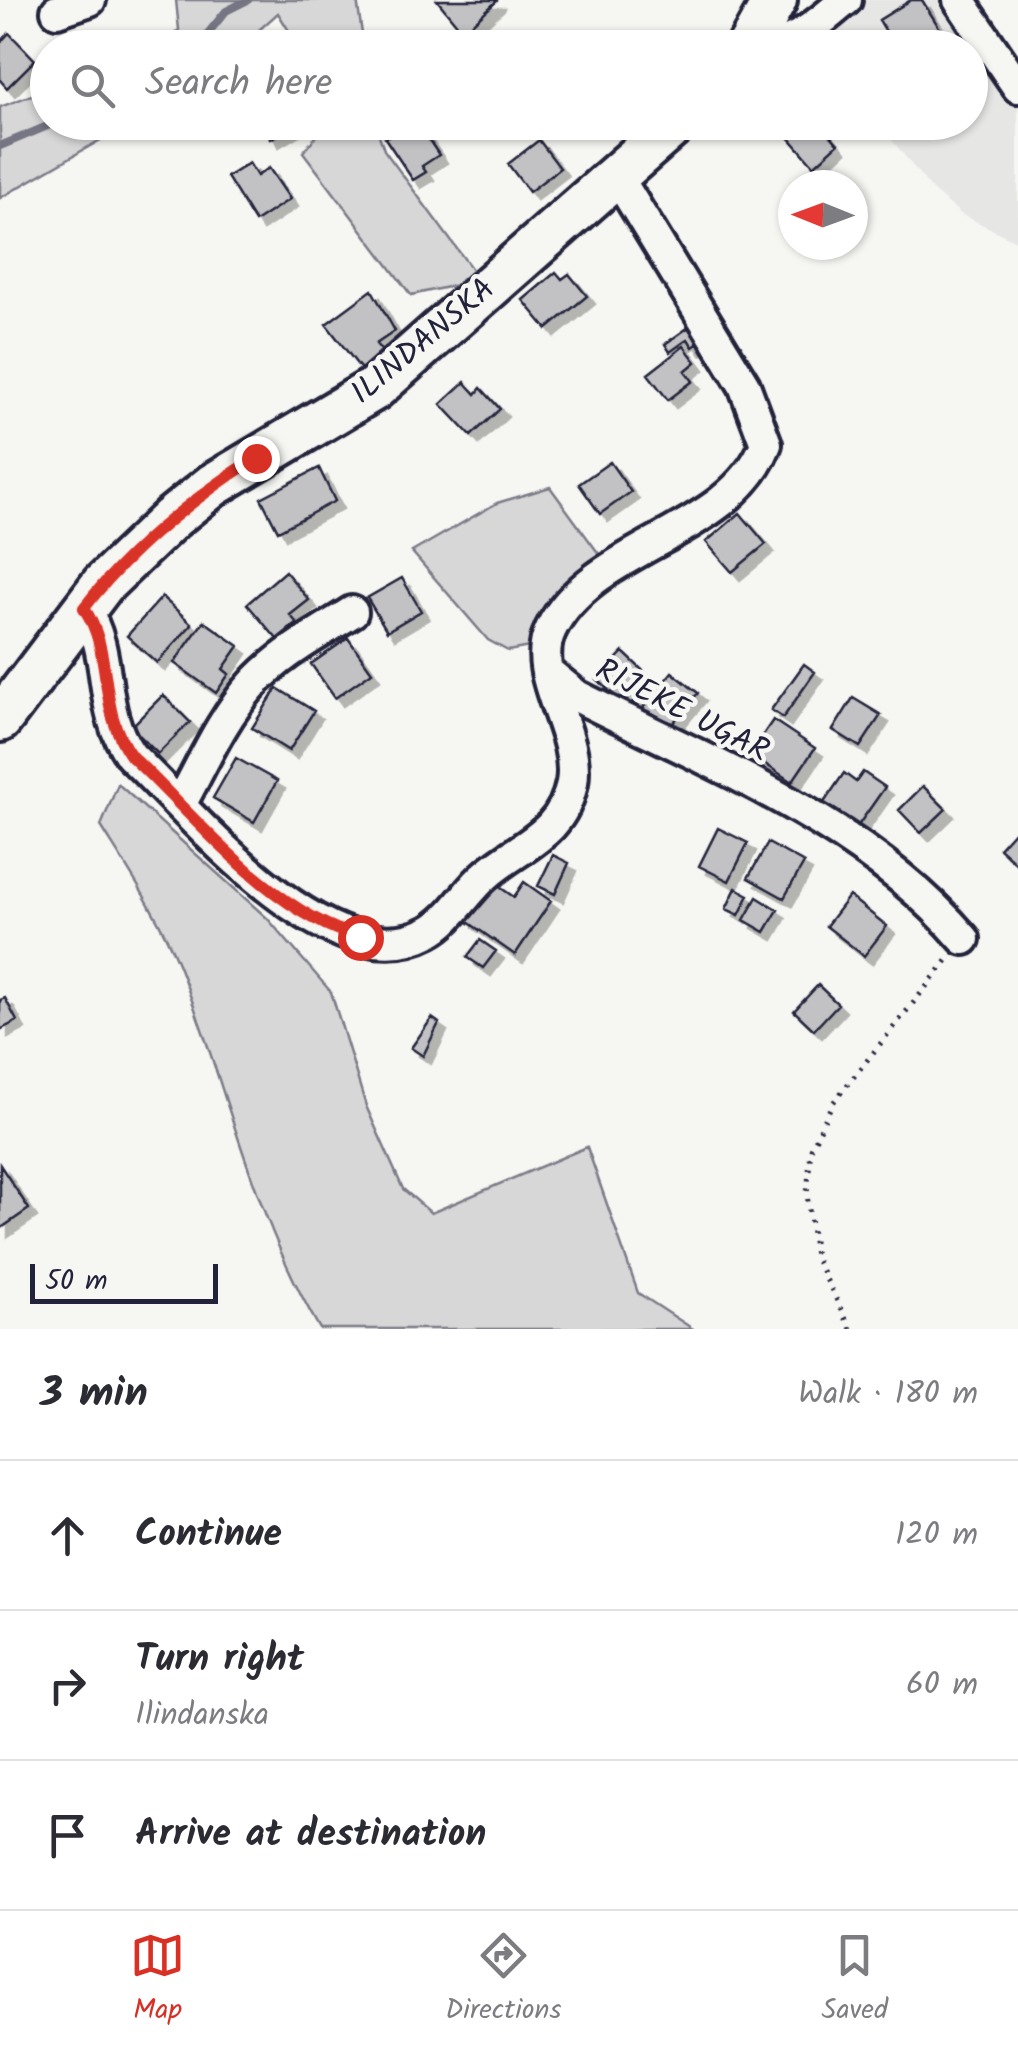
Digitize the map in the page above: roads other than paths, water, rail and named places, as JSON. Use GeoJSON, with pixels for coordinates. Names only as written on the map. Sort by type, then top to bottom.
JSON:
{"type":"FeatureCollection","features":[{"type":"Feature","properties":{"kind":"street"},"geometry":{"type":"LineString","coordinates":[[56,10],[90,0]]}},
{"type":"Feature","properties":{"kind":"street"},"geometry":{"type":"LineString","coordinates":[[758,30],[775,0]]}},
{"type":"Feature","properties":{"kind":"street"},"geometry":{"type":"LineString","coordinates":[[807,30],[846,0]]}},
{"type":"Feature","properties":{"kind":"street"},"geometry":{"type":"LineString","coordinates":[[959,0],[979,30]]}},
{"type":"Feature","properties":{"kind":"street"},"geometry":{"type":"LineString","coordinates":[[988,43],[1018,87]]}},
{"type":"Feature","properties":{"kind":"street","name":"ILINDANSKA"},"geometry":{"type":"LineString","coordinates":[[0,720],[103,584],[172,518],[228,476],[374,389],[655,140]]}},
{"type":"Feature","properties":{"kind":"street","name":"RIJEKE UGAR"},"geometry":{"type":"LineString","coordinates":[[614,174],[744,385],[766,444],[759,462],[723,500],[595,581],[560,614],[545,644],[550,674],[577,696],[813,816],[932,903],[964,940]]}},
{"type":"Feature","properties":{"kind":"street"},"geometry":{"type":"LineString","coordinates":[[84,608],[102,647],[114,732],[131,756],[268,887],[317,923],[387,941],[426,933],[490,871],[542,838],[566,803],[573,756],[567,727],[550,691],[550,674]]}},
{"type":"Feature","properties":{"kind":"street"},"geometry":{"type":"LineString","coordinates":[[181,803],[225,722],[255,682],[292,650],[352,612]]}},
{"type":"Feature","properties":{"kind":"waterway"},"geometry":{"type":"LineString","coordinates":[[211,30],[226,11],[248,0]]}},
{"type":"Feature","properties":{"kind":"waterway"},"geometry":{"type":"LineString","coordinates":[[0,146],[30,133]]}}]}
